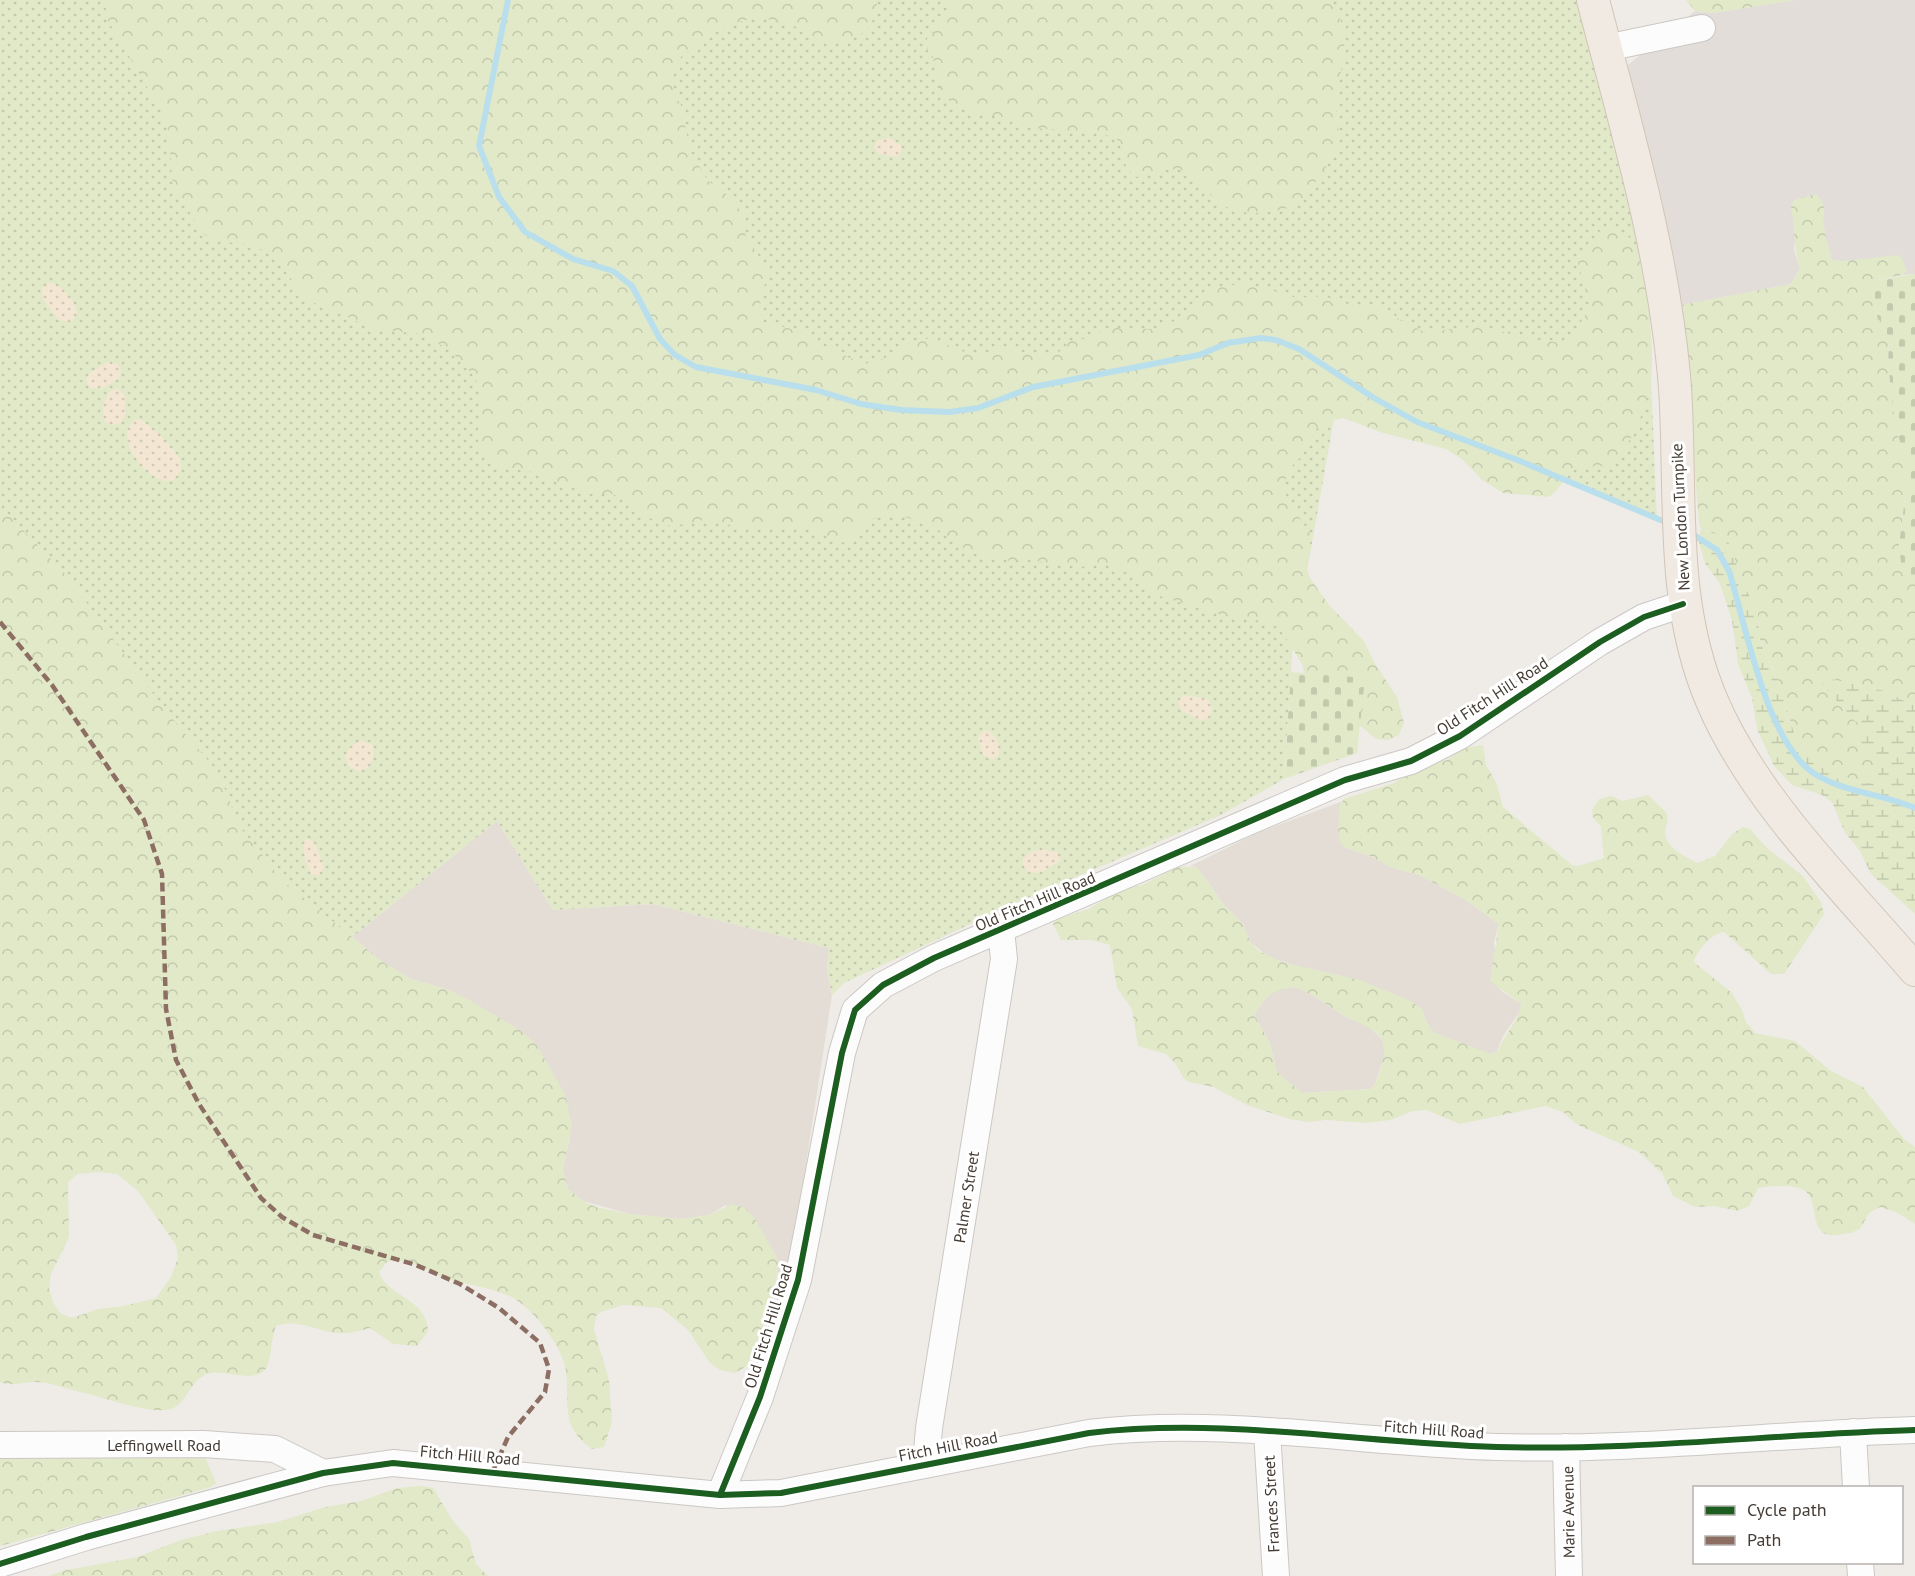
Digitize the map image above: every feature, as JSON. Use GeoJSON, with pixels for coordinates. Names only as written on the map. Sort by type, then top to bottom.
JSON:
{"type":"FeatureCollection","features":[{"type":"Feature","properties":{"kind":"main road","name":"New London Turnpike"},"geometry":{"type":"LineString","coordinates":[[1593,0],[1651,232],[1666,315],[1675,388],[1679,549],[1683,604],[1698,664],[1712,702],[1736,748],[1777,810],[1915,970]]}},
{"type":"Feature","properties":{"kind":"street"},"geometry":{"type":"LineString","coordinates":[[1606,48],[1702,28]]}},
{"type":"Feature","properties":{"kind":"street","name":"Old Fitch Hill Road"},"geometry":{"type":"LineString","coordinates":[[720,1495],[760,1397],[798,1280],[842,1053],[855,1010],[883,985],[934,958],[1346,780],[1411,761],[1460,736],[1600,642],[1644,617],[1683,604]]}},
{"type":"Feature","properties":{"kind":"street","name":"Palmer Street"},"geometry":{"type":"LineString","coordinates":[[926,1463],[931,1417],[1004,959],[1001,930]]}},
{"type":"Feature","properties":{"kind":"street","name":"Fitch Hill Road"},"geometry":{"type":"LineString","coordinates":[[0,1564],[323,1473],[393,1462],[720,1495],[781,1493],[1089,1432],[1130,1428],[1267,1432],[1496,1447],[1566,1447],[1915,1430]]}},
{"type":"Feature","properties":{"kind":"street","name":"Frances Street"},"geometry":{"type":"LineString","coordinates":[[1267,1432],[1276,1576]]}},
{"type":"Feature","properties":{"kind":"street"},"geometry":{"type":"LineString","coordinates":[[1853,1432],[1856,1486]]}},
{"type":"Feature","properties":{"kind":"street","name":"Leffingwell Road"},"geometry":{"type":"LineString","coordinates":[[0,1445],[204,1444],[275,1449],[323,1473]]}},
{"type":"Feature","properties":{"kind":"street","name":"Marie Avenue"},"geometry":{"type":"LineString","coordinates":[[1566,1447],[1569,1576]]}},
{"type":"Feature","properties":{"kind":"shaded area"},"geometry":{"type":"Polygon","coordinates":[[[1795,0],[1915,0],[1915,274],[1902,275],[1906,270],[1831,260],[1823,224],[1824,205],[1791,206],[1796,231],[1794,250],[1800,268],[1791,284],[1682,305],[1623,69],[1695,11],[1714,13],[1795,0]]]}},
{"type":"Feature","properties":{"kind":"shaded area"},"geometry":{"type":"Polygon","coordinates":[[[1343,801],[1340,805],[1344,847],[1373,857],[1390,867],[1419,875],[1464,899],[1499,924],[1494,943],[1500,990],[1521,1004],[1521,1010],[1503,1036],[1497,1051],[1491,1054],[1477,1051],[1433,1032],[1422,1009],[1360,980],[1326,974],[1270,958],[1250,942],[1243,924],[1224,905],[1197,867],[1190,866],[1259,832],[1343,801]]]}},
{"type":"Feature","properties":{"kind":"shaded area"},"geometry":{"type":"Polygon","coordinates":[[[497,821],[553,910],[653,904],[829,948],[827,970],[832,995],[789,1275],[778,1272],[777,1258],[766,1240],[726,1205],[709,1215],[680,1219],[630,1214],[583,1201],[568,1189],[563,1170],[570,1137],[518,1029],[449,990],[411,979],[384,963],[352,937],[497,821]]]}},
{"type":"Feature","properties":{"kind":"shaded area"},"geometry":{"type":"Polygon","coordinates":[[[1294,987],[1306,991],[1346,1017],[1370,1027],[1383,1041],[1385,1054],[1375,1084],[1371,1089],[1301,1093],[1277,1073],[1270,1043],[1254,1015],[1265,999],[1275,990],[1294,987]]]}},
{"type":"Feature","properties":{"kind":"green space"},"geometry":{"type":"Polygon","coordinates":[[[0,0],[1576,0],[1634,216],[1647,284],[1657,520],[1524,465],[1342,374],[1292,655],[1284,779],[1221,815],[1013,904],[844,983],[832,995],[827,970],[829,948],[653,904],[553,910],[497,821],[337,949],[0,543],[0,0]]]}},
{"type":"Feature","properties":{"kind":"green space"},"geometry":{"type":"Polygon","coordinates":[[[105,0],[877,0],[872,22],[867,29],[850,39],[818,41],[809,32],[783,22],[760,18],[742,21],[713,32],[681,57],[670,75],[674,94],[681,105],[690,151],[708,181],[725,193],[743,213],[746,238],[766,266],[768,273],[758,310],[764,322],[803,332],[820,345],[864,364],[883,359],[912,342],[931,338],[974,356],[1000,348],[1041,355],[1061,351],[1070,341],[1090,338],[1108,328],[1153,329],[1167,325],[1179,318],[1197,298],[1214,288],[1246,283],[1297,298],[1324,296],[1357,307],[1371,305],[1384,307],[1400,320],[1424,332],[1481,326],[1534,340],[1567,343],[1586,314],[1589,302],[1577,260],[1600,231],[1611,229],[1622,232],[1631,239],[1641,262],[1651,334],[1652,369],[1649,393],[1638,424],[1616,463],[1611,467],[1598,466],[1574,470],[1548,497],[1503,493],[1481,479],[1462,459],[1446,449],[1383,433],[1343,418],[1325,423],[1315,430],[1303,454],[1290,469],[1283,486],[1289,504],[1310,533],[1306,566],[1310,578],[1329,605],[1364,641],[1374,662],[1397,697],[1404,723],[1399,735],[1388,740],[1376,739],[1306,680],[1302,664],[1279,628],[1267,622],[1222,615],[1162,597],[1143,588],[1130,574],[1105,564],[1080,567],[1029,560],[1010,561],[970,553],[933,526],[888,514],[876,517],[845,543],[803,527],[750,529],[704,520],[674,526],[661,525],[613,494],[592,494],[529,471],[497,467],[487,460],[478,443],[480,387],[473,375],[450,350],[420,334],[375,329],[312,302],[302,294],[272,253],[245,244],[215,241],[204,234],[173,187],[168,130],[161,111],[107,19],[105,0]]]}},
{"type":"Feature","properties":{"kind":"green space"},"geometry":{"type":"Polygon","coordinates":[[[949,0],[1329,0],[1342,26],[1344,39],[1336,108],[1338,145],[1301,204],[1265,212],[1241,212],[1219,203],[1194,177],[1182,170],[1165,170],[1136,177],[1126,167],[1124,154],[1117,139],[1100,133],[1032,128],[995,116],[975,114],[956,106],[942,95],[932,54],[927,50],[927,39],[949,14],[949,0]]]}},
{"type":"Feature","properties":{"kind":"green space"},"geometry":{"type":"Polygon","coordinates":[[[1686,0],[1795,0],[1714,13],[1695,11],[1686,0]]]}},
{"type":"Feature","properties":{"kind":"green space"},"geometry":{"type":"Polygon","coordinates":[[[1817,194],[1824,205],[1823,224],[1832,260],[1844,261],[1898,255],[1907,271],[1902,275],[1876,280],[1872,285],[1877,316],[1889,338],[1888,364],[1895,423],[1906,464],[1906,489],[1899,546],[1908,582],[1915,584],[1915,706],[1885,691],[1821,677],[1822,684],[1849,716],[1860,724],[1860,746],[1881,765],[1876,783],[1861,783],[1820,767],[1794,733],[1779,683],[1760,641],[1757,609],[1744,586],[1729,543],[1720,534],[1701,529],[1699,523],[1682,305],[1791,284],[1800,268],[1791,206],[1794,200],[1817,194]]]}},
{"type":"Feature","properties":{"kind":"green space"},"geometry":{"type":"Polygon","coordinates":[[[1915,274],[1915,584],[1908,582],[1902,571],[1899,546],[1906,489],[1906,464],[1895,423],[1888,364],[1889,338],[1877,316],[1872,285],[1876,280],[1915,274]]]}},
{"type":"Feature","properties":{"kind":"green space"},"geometry":{"type":"Polygon","coordinates":[[[0,506],[67,576],[165,710],[212,765],[225,789],[239,826],[283,881],[384,963],[411,979],[449,990],[473,1002],[518,1029],[536,1044],[565,1094],[572,1125],[563,1170],[568,1189],[583,1201],[596,1207],[630,1214],[680,1219],[709,1215],[732,1204],[745,1208],[754,1217],[777,1258],[778,1272],[769,1310],[750,1360],[747,1366],[735,1373],[720,1370],[710,1363],[688,1330],[661,1308],[623,1305],[601,1312],[596,1316],[594,1329],[609,1380],[612,1422],[604,1447],[592,1449],[575,1432],[570,1423],[566,1371],[559,1350],[545,1328],[527,1308],[502,1293],[451,1280],[413,1264],[397,1261],[387,1262],[379,1272],[383,1280],[414,1304],[426,1320],[428,1331],[417,1346],[393,1344],[370,1328],[350,1333],[337,1333],[291,1323],[276,1326],[269,1362],[260,1374],[246,1376],[211,1373],[204,1375],[177,1406],[161,1410],[137,1407],[46,1383],[9,1384],[0,1382],[0,506]],[[98,1172],[78,1174],[68,1182],[69,1237],[51,1274],[49,1288],[53,1302],[60,1313],[72,1318],[98,1309],[124,1306],[156,1298],[171,1277],[178,1258],[176,1245],[138,1191],[117,1174],[98,1172]]]}},
{"type":"Feature","properties":{"kind":"green space"},"geometry":{"type":"Polygon","coordinates":[[[1701,529],[1720,534],[1729,543],[1744,586],[1757,609],[1760,642],[1779,683],[1794,733],[1820,767],[1861,783],[1875,783],[1881,766],[1860,746],[1860,724],[1849,716],[1822,684],[1821,677],[1885,691],[1915,706],[1915,914],[1871,874],[1860,851],[1844,831],[1832,802],[1822,795],[1792,785],[1774,766],[1757,729],[1752,698],[1738,664],[1732,620],[1720,584],[1705,563],[1698,539],[1701,529]]]}},
{"type":"Feature","properties":{"kind":"green space"},"geometry":{"type":"Polygon","coordinates":[[[1291,672],[1365,678],[1357,753],[1284,779],[1291,672]]]}},
{"type":"Feature","properties":{"kind":"green space"},"geometry":{"type":"Polygon","coordinates":[[[1483,745],[1486,765],[1496,782],[1503,807],[1572,865],[1578,866],[1604,858],[1601,827],[1593,817],[1592,810],[1599,799],[1611,796],[1623,801],[1648,795],[1667,813],[1665,833],[1669,843],[1677,851],[1697,863],[1715,856],[1732,834],[1743,827],[1750,829],[1767,848],[1802,875],[1821,902],[1824,914],[1784,974],[1771,974],[1724,932],[1705,943],[1694,962],[1731,992],[1746,1022],[1755,1033],[1795,1041],[1831,1071],[1863,1087],[1904,1139],[1915,1147],[1915,1224],[1898,1213],[1880,1207],[1869,1213],[1860,1229],[1846,1234],[1828,1235],[1821,1231],[1818,1225],[1809,1196],[1805,1191],[1789,1186],[1758,1188],[1749,1206],[1738,1211],[1714,1206],[1695,1207],[1673,1196],[1662,1173],[1639,1152],[1578,1125],[1563,1112],[1545,1106],[1460,1124],[1426,1110],[1413,1111],[1390,1120],[1366,1123],[1326,1120],[1308,1122],[1290,1119],[1247,1105],[1213,1087],[1189,1082],[1184,1079],[1175,1063],[1166,1054],[1138,1046],[1132,1009],[1117,988],[1110,945],[1092,940],[1061,940],[1053,924],[1057,919],[1089,909],[1117,891],[1142,885],[1178,867],[1197,867],[1224,905],[1243,924],[1250,942],[1259,951],[1282,962],[1360,980],[1411,1001],[1422,1009],[1433,1032],[1491,1054],[1498,1051],[1518,1016],[1521,1004],[1490,981],[1499,924],[1464,899],[1419,875],[1390,867],[1373,857],[1344,847],[1340,842],[1338,830],[1340,805],[1344,799],[1394,783],[1416,769],[1447,760],[1464,748],[1483,745]],[[1294,987],[1274,992],[1266,998],[1254,1015],[1270,1043],[1277,1072],[1302,1093],[1371,1089],[1378,1077],[1384,1052],[1380,1037],[1368,1027],[1294,987]]]}},
{"type":"Feature","properties":{"kind":"green space"},"geometry":{"type":"Polygon","coordinates":[[[193,1454],[205,1457],[216,1483],[211,1487],[0,1546],[0,1455],[193,1454]]]}},
{"type":"Feature","properties":{"kind":"green space"},"geometry":{"type":"Polygon","coordinates":[[[421,1486],[433,1488],[453,1521],[469,1539],[476,1564],[488,1576],[49,1576],[62,1571],[137,1557],[181,1540],[217,1531],[278,1522],[325,1507],[361,1501],[397,1488],[421,1486]]]}},
{"type":"Feature","properties":{"kind":"sand"},"geometry":{"type":"Polygon","coordinates":[[[889,138],[901,145],[901,152],[897,157],[879,154],[874,148],[878,140],[889,138]]]}},
{"type":"Feature","properties":{"kind":"sand"},"geometry":{"type":"Polygon","coordinates":[[[49,283],[63,289],[73,303],[77,313],[72,322],[59,320],[43,299],[42,288],[49,283]]]}},
{"type":"Feature","properties":{"kind":"sand"},"geometry":{"type":"Polygon","coordinates":[[[108,362],[118,364],[121,371],[119,378],[103,388],[89,388],[86,380],[88,374],[108,362]]]}},
{"type":"Feature","properties":{"kind":"sand"},"geometry":{"type":"Polygon","coordinates":[[[117,388],[125,396],[125,416],[119,424],[110,425],[104,420],[103,406],[109,392],[117,388]]]}},
{"type":"Feature","properties":{"kind":"sand"},"geometry":{"type":"Polygon","coordinates":[[[137,419],[160,435],[179,458],[180,470],[174,480],[164,480],[154,476],[136,458],[127,436],[129,427],[137,419]]]}},
{"type":"Feature","properties":{"kind":"sand"},"geometry":{"type":"Polygon","coordinates":[[[1184,695],[1208,699],[1212,708],[1209,719],[1200,720],[1181,710],[1178,700],[1184,695]]]}},
{"type":"Feature","properties":{"kind":"sand"},"geometry":{"type":"Polygon","coordinates":[[[985,730],[995,736],[998,743],[999,755],[993,760],[983,755],[978,737],[985,730]]]}},
{"type":"Feature","properties":{"kind":"sand"},"geometry":{"type":"Polygon","coordinates":[[[361,741],[372,744],[374,754],[368,768],[358,771],[348,765],[345,755],[351,746],[361,741]]]}},
{"type":"Feature","properties":{"kind":"sand"},"geometry":{"type":"Polygon","coordinates":[[[307,838],[315,843],[324,867],[320,875],[312,875],[305,859],[303,843],[307,838]]]}},
{"type":"Feature","properties":{"kind":"sand"},"geometry":{"type":"Polygon","coordinates":[[[1042,849],[1059,853],[1060,861],[1040,873],[1028,872],[1023,866],[1023,859],[1031,852],[1042,849]]]}},
{"type":"Feature","properties":{"kind":"waterway"},"geometry":{"type":"LineString","coordinates":[[508,0],[479,146],[499,197],[525,232],[573,259],[613,271],[632,286],[660,339],[675,355],[696,367],[816,390],[861,404],[901,410],[949,412],[978,408],[1033,387],[1199,355],[1228,343],[1261,338],[1276,340],[1299,349],[1374,398],[1417,422],[1520,461],[1670,524]]}},
{"type":"Feature","properties":{"kind":"waterway"},"geometry":{"type":"LineString","coordinates":[[1688,531],[1717,550],[1729,571],[1760,681],[1783,737],[1798,759],[1815,774],[1827,780],[1915,808]]}},
{"type":"Feature","properties":{"kind":"marked path"},"geometry":{"type":"LineString","coordinates":[[0,622],[52,685],[144,820],[162,874],[166,1009],[176,1060],[199,1104],[261,1198],[282,1217],[313,1235],[416,1265],[460,1284],[499,1308],[540,1343],[549,1369],[545,1392],[508,1437],[493,1471]]}},
{"type":"Feature","properties":{"kind":"cycle path"},"geometry":{"type":"LineString","coordinates":[[720,1495],[760,1397],[798,1280],[842,1053],[855,1010],[883,985],[934,958],[1345,780],[1411,761],[1460,736],[1600,642],[1644,617],[1683,604]]}},
{"type":"Feature","properties":{"kind":"cycle path"},"geometry":{"type":"LineString","coordinates":[[0,1564],[86,1537],[323,1473],[393,1463],[720,1495],[781,1493],[1089,1433],[1140,1429],[1242,1429],[1446,1445],[1549,1448],[1915,1430]]}}]}
